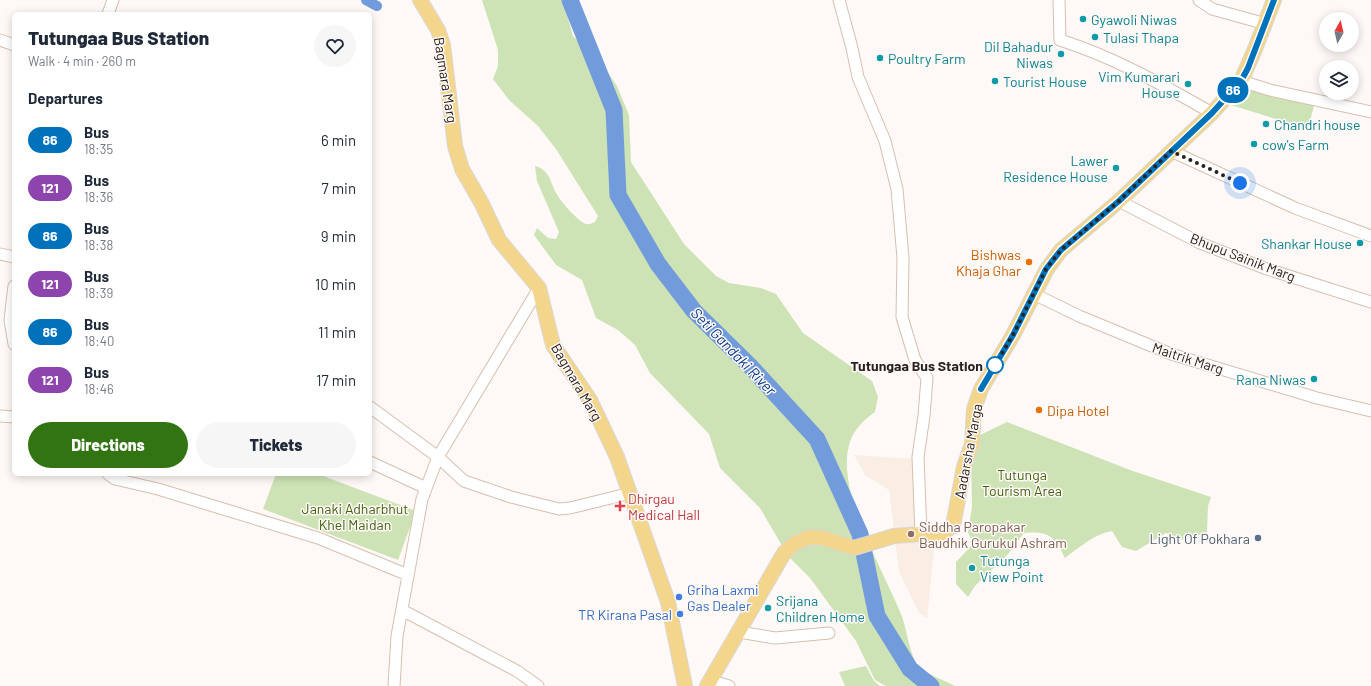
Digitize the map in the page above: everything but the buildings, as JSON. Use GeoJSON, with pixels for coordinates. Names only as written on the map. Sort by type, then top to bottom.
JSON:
{"type":"FeatureCollection","features":[{"type":"Feature","properties":{"kind":"main road","name":"Bagmara Marg"},"geometry":{"type":"LineString","coordinates":[[420,0],[438,30],[443,45],[455,146],[462,168],[482,204],[499,240],[539,288],[553,345],[590,400],[617,456],[668,602],[685,686]]}},
{"type":"Feature","properties":{"kind":"main road","name":"Aadarsha Marga"},"geometry":{"type":"LineString","coordinates":[[739,632],[784,553],[795,543],[810,537],[823,538],[854,548],[894,536],[921,534],[939,535],[953,526],[964,466],[972,444],[974,409],[981,389],[1034,294],[1046,269],[1061,250],[1119,201],[1212,113],[1241,81],[1266,24],[1274,0]]}},
{"type":"Feature","properties":{"kind":"main road"},"geometry":{"type":"LineString","coordinates":[[708,683],[739,632]]}},
{"type":"Feature","properties":{"kind":"street"},"geometry":{"type":"LineString","coordinates":[[109,12],[113,0]]}},
{"type":"Feature","properties":{"kind":"street"},"geometry":{"type":"LineString","coordinates":[[839,0],[858,77],[885,141],[897,189],[903,258],[902,317],[916,360],[927,378],[924,416],[918,457],[921,534]]}},
{"type":"Feature","properties":{"kind":"street"},"geometry":{"type":"LineString","coordinates":[[1059,0],[1060,40],[1085,48],[1126,66],[1212,113]]}},
{"type":"Feature","properties":{"kind":"street"},"geometry":{"type":"LineString","coordinates":[[1199,0],[1212,9],[1266,24]]}},
{"type":"Feature","properties":{"kind":"street"},"geometry":{"type":"LineString","coordinates":[[0,40],[12,44]]}},
{"type":"Feature","properties":{"kind":"street"},"geometry":{"type":"LineString","coordinates":[[1241,81],[1270,90],[1371,112]]}},
{"type":"Feature","properties":{"kind":"street"},"geometry":{"type":"LineString","coordinates":[[1171,151],[1296,208],[1371,236]]}},
{"type":"Feature","properties":{"kind":"street","name":"Bhupu Sainik Marg"},"geometry":{"type":"LineString","coordinates":[[1119,201],[1200,243],[1264,268],[1371,302]]}},
{"type":"Feature","properties":{"kind":"street"},"geometry":{"type":"LineString","coordinates":[[0,254],[12,256]]}},
{"type":"Feature","properties":{"kind":"street"},"geometry":{"type":"LineString","coordinates":[[394,686],[397,636],[422,499],[426,488],[438,457],[539,288]]}},
{"type":"Feature","properties":{"kind":"street","name":"Maitrik Marg"},"geometry":{"type":"LineString","coordinates":[[1034,294],[1079,316],[1171,354],[1317,398],[1371,411]]}},
{"type":"Feature","properties":{"kind":"street"},"geometry":{"type":"LineString","coordinates":[[372,408],[438,457],[464,481],[511,497],[558,509],[570,508],[631,493]]}},
{"type":"Feature","properties":{"kind":"street"},"geometry":{"type":"LineString","coordinates":[[0,416],[12,417]]}},
{"type":"Feature","properties":{"kind":"street"},"geometry":{"type":"LineString","coordinates":[[372,463],[426,488]]}},
{"type":"Feature","properties":{"kind":"street"},"geometry":{"type":"LineString","coordinates":[[111,476],[115,479],[158,489],[318,538],[408,575]]}},
{"type":"Feature","properties":{"kind":"street"},"geometry":{"type":"LineString","coordinates":[[402,610],[517,672],[538,686]]}},
{"type":"Feature","properties":{"kind":"street"},"geometry":{"type":"LineString","coordinates":[[739,632],[775,638],[829,633]]}},
{"type":"Feature","properties":{"kind":"street"},"geometry":{"type":"LineString","coordinates":[[708,683],[729,686]]}},
{"type":"Feature","properties":{"kind":"shaded area","name":"Siddha Paropakar Baudhik Gurukul Ashram"},"geometry":{"type":"Polygon","coordinates":[[[854,455],[915,459],[918,528],[935,540],[927,618],[919,613],[899,571],[889,490],[865,475],[854,455]]]}},
{"type":"Feature","properties":{"kind":"green space"},"geometry":{"type":"Polygon","coordinates":[[[482,0],[563,0],[573,36],[604,67],[617,86],[629,115],[631,162],[684,244],[716,276],[729,283],[761,288],[776,294],[803,333],[872,381],[878,397],[875,412],[863,422],[854,433],[850,442],[847,461],[849,482],[854,505],[863,529],[901,614],[916,663],[923,670],[955,686],[886,686],[875,680],[856,641],[810,578],[788,556],[760,508],[720,468],[709,434],[650,373],[635,345],[618,330],[596,318],[582,280],[556,265],[534,235],[537,228],[548,238],[556,239],[559,232],[537,181],[535,166],[547,174],[560,199],[579,220],[583,223],[589,224],[595,222],[598,216],[556,149],[538,126],[509,100],[493,79],[498,66],[498,50],[482,0]]]}},
{"type":"Feature","properties":{"kind":"green space"},"geometry":{"type":"Polygon","coordinates":[[[1246,85],[1315,102],[1308,129],[1231,105],[1246,85]]]}},
{"type":"Feature","properties":{"kind":"green space","name":"Tutunga Tourism Area"},"geometry":{"type":"Polygon","coordinates":[[[1007,422],[1130,470],[1211,497],[1208,506],[1207,534],[1188,536],[1183,540],[1166,533],[1136,551],[1122,547],[1112,531],[1093,538],[1065,558],[1050,536],[1039,533],[1024,533],[1008,554],[975,586],[968,597],[956,584],[956,562],[973,544],[968,532],[972,507],[971,460],[980,435],[1007,422]]]}},
{"type":"Feature","properties":{"kind":"green space","name":"Janaki Adharbhut Khel Maidan"},"geometry":{"type":"Polygon","coordinates":[[[275,476],[323,476],[416,511],[398,560],[263,509],[275,476]]]}},
{"type":"Feature","properties":{"kind":"green space"},"geometry":{"type":"Polygon","coordinates":[[[866,666],[874,681],[880,686],[845,686],[839,672],[866,666]]]}},
{"type":"Feature","properties":{"kind":"waterway"},"geometry":{"type":"LineString","coordinates":[[366,0],[377,6]]}},
{"type":"Feature","properties":{"kind":"waterway","name":"Seti Gandaki River"},"geometry":{"type":"LineString","coordinates":[[570,0],[614,110],[618,195],[658,264],[694,311],[750,366],[817,439],[860,534],[877,616],[910,669],[931,686]]}},
{"type":"Feature","properties":{"kind":"bus line","name":"86"},"geometry":{"type":"LineString","coordinates":[[981,389],[1013,335],[1046,269],[1061,250],[1078,234],[1119,201],[1212,113],[1241,81],[1266,24],[1274,0]]}},
{"type":"Feature","properties":{"kind":"place","name":"Gyawoli Niwas"},"geometry":{"type":"Point","coordinates":[1083,19]}},
{"type":"Feature","properties":{"kind":"place","name":"Tulasi Thapa"},"geometry":{"type":"Point","coordinates":[1095,37]}},
{"type":"Feature","properties":{"kind":"place","name":"Dil Bahadur Niwas"},"geometry":{"type":"Point","coordinates":[1061,54]}},
{"type":"Feature","properties":{"kind":"place","name":"Poultry Farm"},"geometry":{"type":"Point","coordinates":[880,58]}},
{"type":"Feature","properties":{"kind":"place","name":"Tourist House"},"geometry":{"type":"Point","coordinates":[995,81]}},
{"type":"Feature","properties":{"kind":"place","name":"Vim Kumarari House"},"geometry":{"type":"Point","coordinates":[1188,84]}},
{"type":"Feature","properties":{"kind":"place","name":"Chandri house"},"geometry":{"type":"Point","coordinates":[1266,124]}},
{"type":"Feature","properties":{"kind":"place","name":"cow's Farm"},"geometry":{"type":"Point","coordinates":[1254,144]}},
{"type":"Feature","properties":{"kind":"place","name":"Lawer Residence House"},"geometry":{"type":"Point","coordinates":[1116,168]}},
{"type":"Feature","properties":{"kind":"place","name":"Shankar House"},"geometry":{"type":"Point","coordinates":[1360,243]}},
{"type":"Feature","properties":{"kind":"place","name":"Bishwas Khaja Ghar"},"geometry":{"type":"Point","coordinates":[1029,262]}},
{"type":"Feature","properties":{"kind":"place","name":"Tutungaa Bus Station"},"geometry":{"type":"Point","coordinates":[995,365]}},
{"type":"Feature","properties":{"kind":"place","name":"Rana Niwas"},"geometry":{"type":"Point","coordinates":[1314,379]}},
{"type":"Feature","properties":{"kind":"place","name":"Dipa Hotel"},"geometry":{"type":"Point","coordinates":[1039,410]}},
{"type":"Feature","properties":{"kind":"place","name":"Dhirgau Medical Hall"},"geometry":{"type":"Point","coordinates":[620,506]}},
{"type":"Feature","properties":{"kind":"place","name":"Siddha Paropakar Baudhik Gurukul Ashram"},"geometry":{"type":"Point","coordinates":[911,534]}},
{"type":"Feature","properties":{"kind":"place","name":"Light Of Pokhara"},"geometry":{"type":"Point","coordinates":[1258,538]}},
{"type":"Feature","properties":{"kind":"place","name":"Tutunga View Point"},"geometry":{"type":"Point","coordinates":[972,568]}},
{"type":"Feature","properties":{"kind":"place","name":"Griha Laxmi Gas Dealer"},"geometry":{"type":"Point","coordinates":[679,597]}},
{"type":"Feature","properties":{"kind":"place","name":"Srijana Children Home"},"geometry":{"type":"Point","coordinates":[768,608]}},
{"type":"Feature","properties":{"kind":"place","name":"TR Kirana Pasal"},"geometry":{"type":"Point","coordinates":[680,614]}},
{"type":"Feature","properties":{"kind":"route"},"geometry":{"type":"LineString","coordinates":[[995,365],[1013,335],[1046,269],[1061,250],[1078,234],[1119,201],[1171,151],[1240,183]]}}]}
